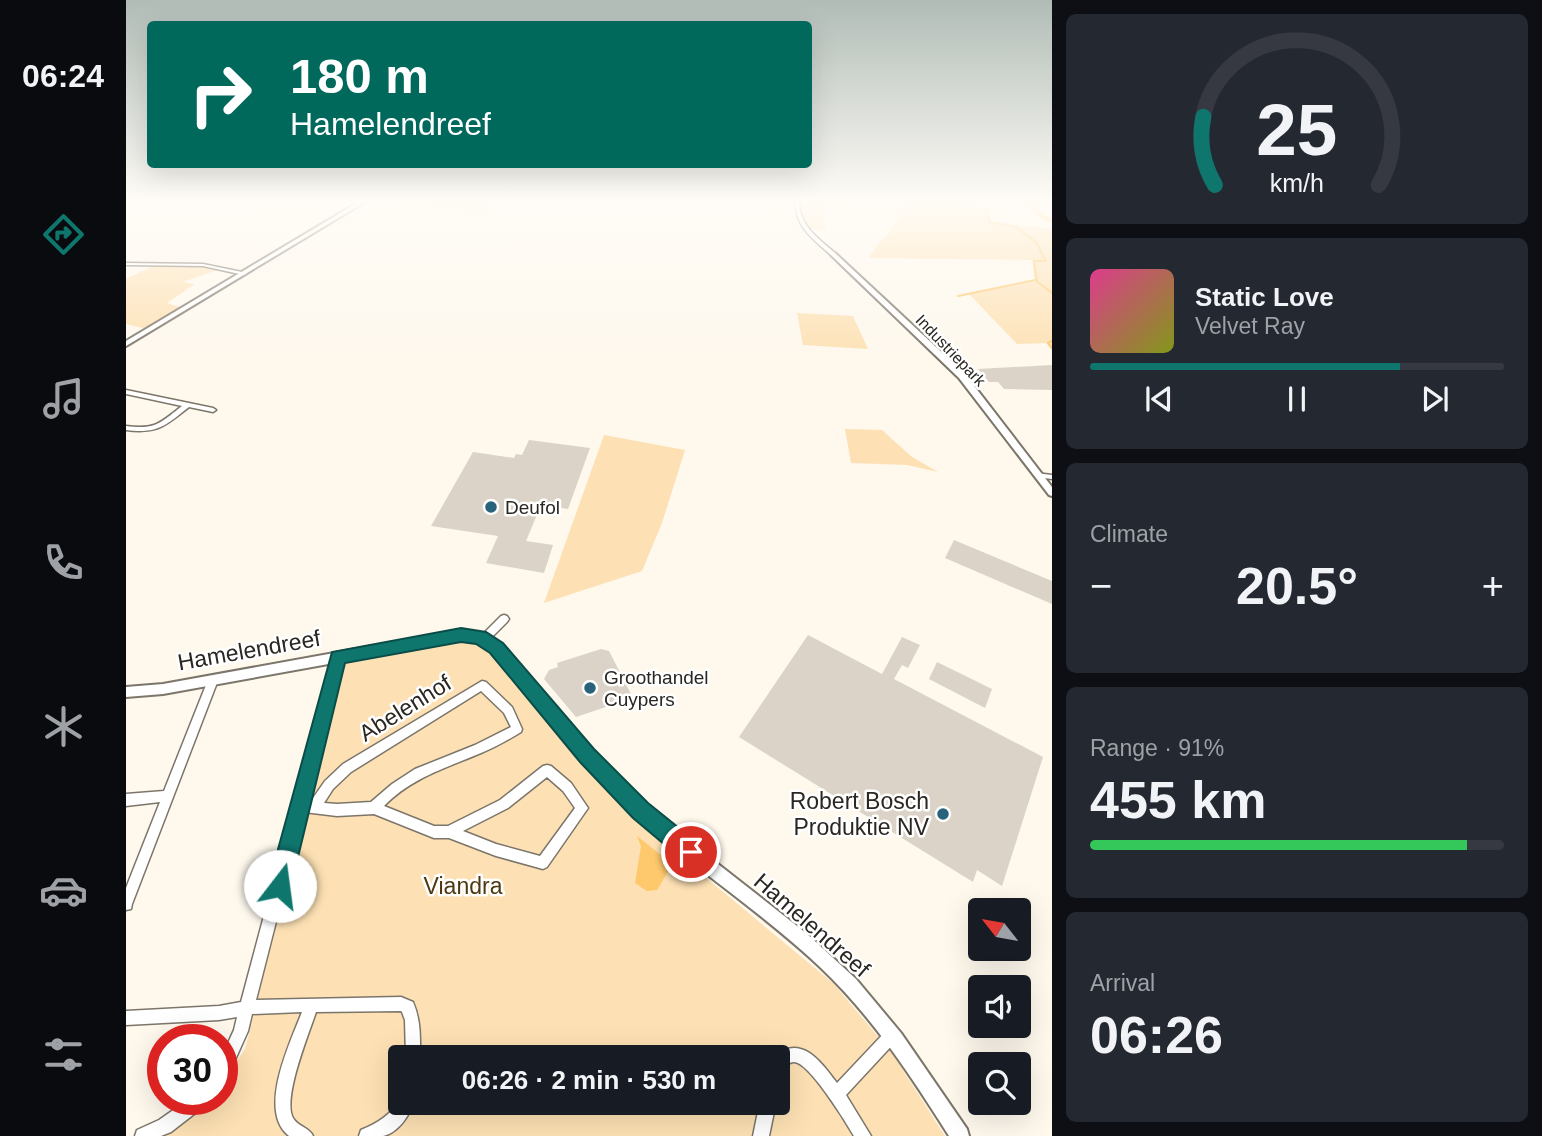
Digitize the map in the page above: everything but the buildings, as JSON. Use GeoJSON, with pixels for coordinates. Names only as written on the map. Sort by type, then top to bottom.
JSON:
{"type":"FeatureCollection","features":[{"type":"Feature","properties":{"kind":"street"},"geometry":{"type":"LineString","coordinates":[[126,344],[277,253]]}},
{"type":"Feature","properties":{"kind":"street","name":"Industriepark"},"geometry":{"type":"LineString","coordinates":[[833,254],[962,376],[1052,493]]}},
{"type":"Feature","properties":{"kind":"street"},"geometry":{"type":"LineString","coordinates":[[126,264],[198,265],[244,273]]}},
{"type":"Feature","properties":{"kind":"street"},"geometry":{"type":"LineString","coordinates":[[126,392],[213,410]]}},
{"type":"Feature","properties":{"kind":"street"},"geometry":{"type":"LineString","coordinates":[[126,428],[147,432],[154,430],[187,405]]}},
{"type":"Feature","properties":{"kind":"street"},"geometry":{"type":"LineString","coordinates":[[1039,475],[1052,477]]}},
{"type":"Feature","properties":{"kind":"street"},"geometry":{"type":"LineString","coordinates":[[484,639],[504,619]]}},
{"type":"Feature","properties":{"kind":"street","name":"Hamelendreef"},"geometry":{"type":"LineString","coordinates":[[126,692],[213,680],[461,635],[484,639],[496,648],[567,735],[641,810],[850,985],[892,1035],[960,1136]]}},
{"type":"Feature","properties":{"kind":"street"},"geometry":{"type":"LineString","coordinates":[[238,1039],[338,657]]}},
{"type":"Feature","properties":{"kind":"street"},"geometry":{"type":"LineString","coordinates":[[126,904],[213,680]]}},
{"type":"Feature","properties":{"kind":"street","name":"Abelenhof"},"geometry":{"type":"LineString","coordinates":[[314,807],[329,785],[347,768],[482,685],[508,710],[517,729],[476,750],[429,767],[402,781],[374,808]]}},
{"type":"Feature","properties":{"kind":"street"},"geometry":{"type":"LineString","coordinates":[[300,806],[337,810],[374,808],[434,832],[449,832],[543,863],[582,808],[567,787],[547,770],[504,804],[449,832]]}},
{"type":"Feature","properties":{"kind":"street"},"geometry":{"type":"LineString","coordinates":[[126,800],[169,796]]}},
{"type":"Feature","properties":{"kind":"street"},"geometry":{"type":"LineString","coordinates":[[126,1018],[260,1006],[401,1004],[408,1007],[412,1020],[413,1045]]}},
{"type":"Feature","properties":{"kind":"street"},"geometry":{"type":"LineString","coordinates":[[306,1136],[287,1124],[283,1108],[284,1091],[312,1005]]}},
{"type":"Feature","properties":{"kind":"street"},"geometry":{"type":"LineString","coordinates":[[836,1094],[892,1035]]}},
{"type":"Feature","properties":{"kind":"street"},"geometry":{"type":"LineString","coordinates":[[790,1055],[799,1055],[808,1060],[836,1094],[863,1136]]}},
{"type":"Feature","properties":{"kind":"street"},"geometry":{"type":"LineString","coordinates":[[142,1136],[165,1126],[180,1115]]}},
{"type":"Feature","properties":{"kind":"street"},"geometry":{"type":"LineString","coordinates":[[367,1136],[384,1129],[399,1115]]}},
{"type":"Feature","properties":{"kind":"street"},"geometry":{"type":"LineString","coordinates":[[761,1136],[765,1115]]}},
{"type":"Feature","properties":{"kind":"green space"},"geometry":{"type":"Polygon","coordinates":[[[872,253],[1052,253],[1052,350],[1046,343],[1017,344],[969,294],[1035,281],[1032,260],[869,258],[872,253]]]}},
{"type":"Feature","properties":{"kind":"green space"},"geometry":{"type":"Polygon","coordinates":[[[193,265],[220,269],[183,282],[195,284],[167,303],[183,308],[147,329],[126,324],[126,279],[153,266],[193,265]]]}},
{"type":"Feature","properties":{"kind":"green space"},"geometry":{"type":"Polygon","coordinates":[[[797,313],[853,316],[868,349],[803,345],[797,313]]]}},
{"type":"Feature","properties":{"kind":"green space"},"geometry":{"type":"Polygon","coordinates":[[[845,429],[882,430],[912,457],[938,472],[907,465],[851,463],[845,429]]]}},
{"type":"Feature","properties":{"kind":"green space"},"geometry":{"type":"Polygon","coordinates":[[[604,435],[685,450],[662,523],[642,571],[544,603],[604,435]]]}},
{"type":"Feature","properties":{"kind":"green space","name":"Viandra"},"geometry":{"type":"Polygon","coordinates":[[[464,641],[482,646],[493,656],[574,755],[634,818],[833,983],[892,1053],[945,1136],[160,1136],[193,1115],[238,1115],[238,1060],[245,1049],[342,664],[464,641]]]}},
{"type":"Feature","properties":{"kind":"shaded area"},"geometry":{"type":"Polygon","coordinates":[[[637,836],[681,871],[669,870],[657,890],[647,891],[635,883],[641,846],[637,836]]]}},
{"type":"Feature","properties":{"kind":"waterway"},"geometry":{"type":"LineString","coordinates":[[1042,253],[1044,258]]}},
{"type":"Feature","properties":{"kind":"waterway"},"geometry":{"type":"LineString","coordinates":[[1037,282],[1034,261],[1046,261],[1045,259]]}},
{"type":"Feature","properties":{"kind":"waterway"},"geometry":{"type":"LineString","coordinates":[[958,296],[1035,280]]}},
{"type":"Feature","properties":{"kind":"waterway"},"geometry":{"type":"LineString","coordinates":[[1039,283],[1052,293]]}},
{"type":"Feature","properties":{"kind":"waterway"},"geometry":{"type":"LineString","coordinates":[[1052,341],[1048,343],[1052,348]]}},
{"type":"Feature","properties":{"kind":"place","name":"Deufol"},"geometry":{"type":"Point","coordinates":[491,507]}},
{"type":"Feature","properties":{"kind":"place","name":"Groothandel Cuypers"},"geometry":{"type":"Point","coordinates":[590,688]}},
{"type":"Feature","properties":{"kind":"place","name":"Robert Bosch Produktie NV"},"geometry":{"type":"Point","coordinates":[943,814]}},
{"type":"Feature","properties":{"kind":"route"},"geometry":{"type":"LineString","coordinates":[[280,886],[338,657],[461,635],[480,637],[496,648],[587,756],[641,810],[691,852]]}}]}
